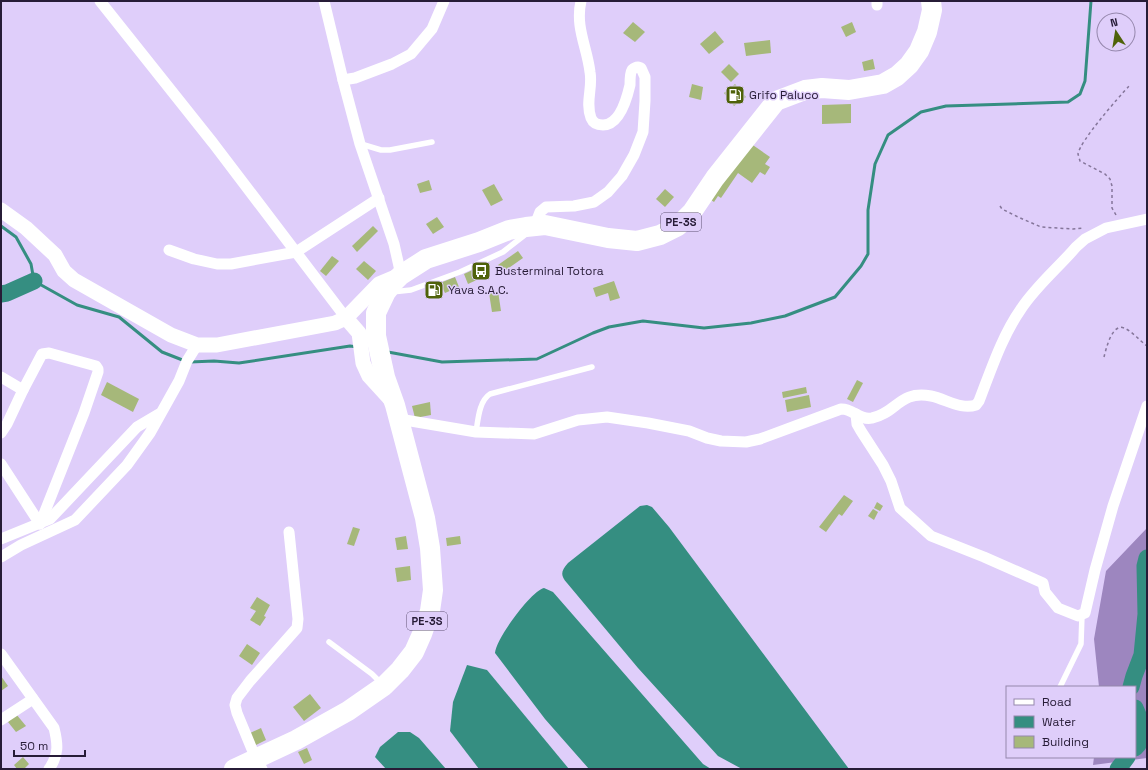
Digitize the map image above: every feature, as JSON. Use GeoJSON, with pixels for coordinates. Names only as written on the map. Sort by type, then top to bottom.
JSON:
{"type":"FeatureCollection","features":[{"type":"Feature","properties":{"kind":"highway","name":"PE-3S"},"geometry":{"type":"LineString","coordinates":[[234,769],[259,764],[296,740],[348,711],[384,686],[400,670],[414,652],[430,611],[433,590],[430,548],[424,518],[397,412],[385,377],[367,335],[386,292],[393,283],[401,275],[426,259],[480,242],[509,230],[545,224],[608,238],[637,241],[660,235],[678,226],[692,212],[715,178],[776,101],[805,90],[822,88],[849,90],[883,84],[896,76],[909,65],[919,51],[927,32],[932,10],[931,1]]}},
{"type":"Feature","properties":{"kind":"street"},"geometry":{"type":"LineString","coordinates":[[100,1],[213,143],[346,318],[367,335],[363,363],[369,376],[397,412],[476,432],[534,434],[578,420],[606,417],[689,431],[707,438],[722,441],[746,442],[760,439],[841,409],[845,409],[864,418],[875,418],[885,413],[899,402],[910,396],[916,395],[931,396],[968,408],[976,405],[1011,324],[1021,308],[1076,247],[1085,239],[1106,228],[1147,219]]}},
{"type":"Feature","properties":{"kind":"street"},"geometry":{"type":"LineString","coordinates":[[1,210],[26,228],[55,255],[64,271],[74,280],[171,335],[197,345],[217,345],[335,322],[346,318],[379,284],[401,275],[394,244],[360,144],[324,1]]}},
{"type":"Feature","properties":{"kind":"street"},"geometry":{"type":"LineString","coordinates":[[343,80],[355,78],[392,64],[411,54],[432,29],[444,1]]}},
{"type":"Feature","properties":{"kind":"street"},"geometry":{"type":"LineString","coordinates":[[535,225],[540,212],[546,207],[574,206],[594,202],[608,192],[622,176],[634,155],[643,132],[645,77],[641,68],[638,67],[631,72],[623,109],[616,119],[604,125],[595,124],[591,119],[588,106],[591,73],[581,34],[579,11],[581,1]]}},
{"type":"Feature","properties":{"kind":"street"},"geometry":{"type":"LineString","coordinates":[[169,250],[194,259],[217,264],[231,264],[296,252],[379,198]]}},
{"type":"Feature","properties":{"kind":"street"},"geometry":{"type":"LineString","coordinates":[[1,557],[20,546],[75,520],[127,464],[140,448],[161,413],[179,381],[187,361],[197,345]]}},
{"type":"Feature","properties":{"kind":"street"},"geometry":{"type":"LineString","coordinates":[[1,433],[42,354],[45,353],[96,366],[98,372],[84,413],[40,524]]}},
{"type":"Feature","properties":{"kind":"street"},"geometry":{"type":"LineString","coordinates":[[1,377],[23,390]]}},
{"type":"Feature","properties":{"kind":"street"},"geometry":{"type":"LineString","coordinates":[[856,414],[861,431],[883,465],[891,481],[900,508],[931,536],[1043,583],[1045,592],[1058,608],[1074,615],[1082,616],[1085,613],[1095,570],[1113,506],[1147,406]]}},
{"type":"Feature","properties":{"kind":"street"},"geometry":{"type":"LineString","coordinates":[[1,539],[50,519],[137,427],[161,413]]}},
{"type":"Feature","properties":{"kind":"street"},"geometry":{"type":"LineString","coordinates":[[1,464],[40,524]]}},
{"type":"Feature","properties":{"kind":"street"},"geometry":{"type":"LineString","coordinates":[[259,764],[235,705],[237,698],[250,681],[297,628],[298,619],[289,532]]}},
{"type":"Feature","properties":{"kind":"street"},"geometry":{"type":"LineString","coordinates":[[1,654],[54,728],[58,742],[55,760],[50,769]]}},
{"type":"Feature","properties":{"kind":"street"},"geometry":{"type":"LineString","coordinates":[[1,720],[33,699]]}},
{"type":"Feature","properties":{"kind":"lane"},"geometry":{"type":"LineString","coordinates":[[360,144],[381,150],[390,150],[432,142]]}},
{"type":"Feature","properties":{"kind":"lane"},"geometry":{"type":"LineString","coordinates":[[386,292],[411,290],[481,263],[503,252],[535,225]]}},
{"type":"Feature","properties":{"kind":"lane"},"geometry":{"type":"LineString","coordinates":[[476,432],[483,403],[485,398],[490,394],[592,367]]}},
{"type":"Feature","properties":{"kind":"lane"},"geometry":{"type":"LineString","coordinates":[[1060,686],[1081,644],[1082,616]]}},
{"type":"Feature","properties":{"kind":"lane"},"geometry":{"type":"LineString","coordinates":[[329,642],[372,674],[384,686]]}},
{"type":"Feature","properties":{"kind":"path"},"geometry":{"type":"LineString","coordinates":[[1116,216],[1112,208],[1112,186],[1110,179],[1105,174],[1080,161],[1078,152],[1088,136],[1129,86]]}},
{"type":"Feature","properties":{"kind":"path"},"geometry":{"type":"LineString","coordinates":[[1000,206],[1002,209],[1018,217],[1042,227],[1073,229],[1084,228]]}},
{"type":"Feature","properties":{"kind":"path"},"geometry":{"type":"LineString","coordinates":[[1111,216],[1121,217],[1128,224]]}},
{"type":"Feature","properties":{"kind":"path"},"geometry":{"type":"LineString","coordinates":[[1104,357],[1110,338],[1116,329],[1119,328],[1124,328],[1147,346]]}},
{"type":"Feature","properties":{"kind":"shaded area"},"geometry":{"type":"Polygon","coordinates":[[[1147,528],[1147,758],[1093,765],[1094,758],[1136,758],[1136,686],[1099,686],[1094,639],[1106,571],[1147,528]]]}},
{"type":"Feature","properties":{"kind":"water"},"geometry":{"type":"Polygon","coordinates":[[[647,505],[652,507],[669,527],[849,769],[742,769],[718,756],[638,668],[565,580],[562,573],[568,563],[640,506],[647,505]]]}},
{"type":"Feature","properties":{"kind":"water"},"geometry":{"type":"Polygon","coordinates":[[[544,588],[553,592],[703,764],[711,769],[589,769],[545,719],[495,653],[501,637],[515,616],[531,597],[544,588]]]}},
{"type":"Feature","properties":{"kind":"water"},"geometry":{"type":"Polygon","coordinates":[[[467,665],[487,670],[569,769],[479,769],[450,731],[453,702],[467,665]]]}},
{"type":"Feature","properties":{"kind":"water"},"geometry":{"type":"Polygon","coordinates":[[[398,732],[410,732],[419,738],[446,769],[386,769],[375,757],[380,747],[398,732]]]}},
{"type":"Feature","properties":{"kind":"building"},"geometry":{"type":"Polygon","coordinates":[[[633,22],[645,32],[635,42],[623,33],[633,22]]]}},
{"type":"Feature","properties":{"kind":"building"},"geometry":{"type":"Polygon","coordinates":[[[852,22],[856,32],[846,37],[841,27],[852,22]]]}},
{"type":"Feature","properties":{"kind":"building"},"geometry":{"type":"Polygon","coordinates":[[[715,31],[724,42],[709,54],[700,44],[715,31]]]}},
{"type":"Feature","properties":{"kind":"building"},"geometry":{"type":"Polygon","coordinates":[[[770,40],[771,53],[746,56],[744,43],[770,40]]]}},
{"type":"Feature","properties":{"kind":"building"},"geometry":{"type":"Polygon","coordinates":[[[873,59],[875,69],[864,71],[862,62],[873,59]]]}},
{"type":"Feature","properties":{"kind":"building"},"geometry":{"type":"Polygon","coordinates":[[[729,64],[739,74],[731,82],[721,72],[729,64]]]}},
{"type":"Feature","properties":{"kind":"building"},"geometry":{"type":"Polygon","coordinates":[[[692,84],[703,87],[701,100],[689,97],[692,84]]]}},
{"type":"Feature","properties":{"kind":"building","name":"Grifo Paluco"},"geometry":{"type":"Polygon","coordinates":[[[735,84],[746,97],[734,106],[724,93],[735,84]]]}},
{"type":"Feature","properties":{"kind":"building"},"geometry":{"type":"Polygon","coordinates":[[[851,104],[851,123],[822,124],[822,105],[851,104]]]}},
{"type":"Feature","properties":{"kind":"building"},"geometry":{"type":"Polygon","coordinates":[[[747,141],[770,157],[765,164],[770,167],[765,175],[760,172],[752,183],[738,173],[721,198],[718,196],[714,202],[708,198],[747,141]]]}},
{"type":"Feature","properties":{"kind":"building"},"geometry":{"type":"Polygon","coordinates":[[[429,180],[432,190],[420,193],[417,184],[429,180]]]}},
{"type":"Feature","properties":{"kind":"building"},"geometry":{"type":"Polygon","coordinates":[[[494,184],[503,200],[491,206],[482,190],[494,184]]]}},
{"type":"Feature","properties":{"kind":"building"},"geometry":{"type":"Polygon","coordinates":[[[665,189],[674,197],[665,207],[656,199],[665,189]]]}},
{"type":"Feature","properties":{"kind":"building"},"geometry":{"type":"Polygon","coordinates":[[[437,217],[444,227],[433,234],[426,224],[437,217]]]}},
{"type":"Feature","properties":{"kind":"building"},"geometry":{"type":"Polygon","coordinates":[[[373,226],[378,231],[357,252],[352,246],[373,226]]]}},
{"type":"Feature","properties":{"kind":"building"},"geometry":{"type":"Polygon","coordinates":[[[518,251],[523,258],[503,272],[498,265],[518,251]]]}},
{"type":"Feature","properties":{"kind":"building"},"geometry":{"type":"Polygon","coordinates":[[[332,256],[339,261],[326,276],[320,271],[332,256]]]}},
{"type":"Feature","properties":{"kind":"building"},"geometry":{"type":"Polygon","coordinates":[[[364,261],[376,271],[368,280],[356,269],[364,261]]]}},
{"type":"Feature","properties":{"kind":"building"},"geometry":{"type":"Polygon","coordinates":[[[479,267],[483,277],[468,284],[464,274],[479,267]]]}},
{"type":"Feature","properties":{"kind":"building"},"geometry":{"type":"Polygon","coordinates":[[[455,277],[459,287],[445,293],[440,283],[455,277]]]}},
{"type":"Feature","properties":{"kind":"building"},"geometry":{"type":"Polygon","coordinates":[[[614,281],[620,298],[610,301],[608,293],[596,297],[593,288],[614,281]]]}},
{"type":"Feature","properties":{"kind":"building"},"geometry":{"type":"Polygon","coordinates":[[[498,291],[501,311],[492,312],[489,293],[498,291]]]}},
{"type":"Feature","properties":{"kind":"building"},"geometry":{"type":"Polygon","coordinates":[[[857,380],[863,383],[853,402],[847,399],[857,380]]]}},
{"type":"Feature","properties":{"kind":"building"},"geometry":{"type":"Polygon","coordinates":[[[107,382],[139,399],[133,412],[101,395],[107,382]]]}},
{"type":"Feature","properties":{"kind":"building"},"geometry":{"type":"Polygon","coordinates":[[[806,387],[807,393],[783,398],[782,392],[806,387]]]}},
{"type":"Feature","properties":{"kind":"building"},"geometry":{"type":"Polygon","coordinates":[[[809,395],[811,407],[787,412],[785,400],[809,395]]]}},
{"type":"Feature","properties":{"kind":"building"},"geometry":{"type":"Polygon","coordinates":[[[430,402],[431,415],[415,418],[412,406],[430,402]]]}},
{"type":"Feature","properties":{"kind":"building"},"geometry":{"type":"Polygon","coordinates":[[[844,495],[853,501],[842,516],[839,514],[826,532],[819,527],[844,495]]]}},
{"type":"Feature","properties":{"kind":"building"},"geometry":{"type":"Polygon","coordinates":[[[877,502],[883,506],[880,511],[874,508],[877,502]]]}},
{"type":"Feature","properties":{"kind":"building"},"geometry":{"type":"Polygon","coordinates":[[[873,509],[878,512],[874,520],[868,516],[873,509]]]}},
{"type":"Feature","properties":{"kind":"building"},"geometry":{"type":"Polygon","coordinates":[[[353,527],[360,529],[354,546],[347,544],[353,527]]]}},
{"type":"Feature","properties":{"kind":"building"},"geometry":{"type":"Polygon","coordinates":[[[406,536],[408,549],[397,550],[395,538],[406,536]]]}},
{"type":"Feature","properties":{"kind":"building"},"geometry":{"type":"Polygon","coordinates":[[[460,536],[461,544],[447,546],[446,538],[460,536]]]}},
{"type":"Feature","properties":{"kind":"building"},"geometry":{"type":"Polygon","coordinates":[[[410,566],[411,580],[397,582],[395,568],[410,566]]]}},
{"type":"Feature","properties":{"kind":"building"},"geometry":{"type":"Polygon","coordinates":[[[257,597],[270,605],[264,616],[266,617],[260,626],[250,620],[256,611],[250,608],[257,597]]]}},
{"type":"Feature","properties":{"kind":"building"},"geometry":{"type":"Polygon","coordinates":[[[247,644],[260,653],[252,665],[239,656],[247,644]]]}},
{"type":"Feature","properties":{"kind":"building"},"geometry":{"type":"Polygon","coordinates":[[[1,676],[8,686],[1,691],[1,676]]]}},
{"type":"Feature","properties":{"kind":"building"},"geometry":{"type":"Polygon","coordinates":[[[310,694],[321,708],[304,721],[293,707],[310,694]]]}},
{"type":"Feature","properties":{"kind":"building"},"geometry":{"type":"Polygon","coordinates":[[[16,714],[26,726],[16,732],[8,722],[16,714]]]}},
{"type":"Feature","properties":{"kind":"building"},"geometry":{"type":"Polygon","coordinates":[[[261,728],[266,740],[254,746],[248,734],[261,728]]]}},
{"type":"Feature","properties":{"kind":"building"},"geometry":{"type":"Polygon","coordinates":[[[307,748],[312,760],[304,764],[298,752],[307,748]]]}},
{"type":"Feature","properties":{"kind":"building"},"geometry":{"type":"Polygon","coordinates":[[[23,757],[29,764],[25,768],[26,769],[17,769],[14,765],[23,757]]]}},
{"type":"Feature","properties":{"kind":"waterway"},"geometry":{"type":"LineString","coordinates":[[388,352],[442,362],[537,359],[609,327],[643,321],[704,328],[751,323],[785,316],[835,297],[861,266],[868,254],[868,210],[875,164],[888,135],[921,112],[946,106],[1068,102],[1080,94],[1085,81],[1091,1]]}},
{"type":"Feature","properties":{"kind":"waterway"},"geometry":{"type":"LineString","coordinates":[[1,226],[16,237],[31,264],[34,281],[77,305],[119,317],[162,352],[185,361]]}},
{"type":"Feature","properties":{"kind":"waterway"},"geometry":{"type":"LineString","coordinates":[[1,294],[7,293],[34,281]]}},
{"type":"Feature","properties":{"kind":"waterway"},"geometry":{"type":"LineString","coordinates":[[190,362],[214,361],[239,363],[350,346],[357,347]]}},
{"type":"Feature","properties":{"kind":"waterway"},"geometry":{"type":"LineString","coordinates":[[1131,686],[1142,655],[1146,614],[1145,566],[1147,558]]}},
{"type":"Feature","properties":{"kind":"waterway"},"geometry":{"type":"LineString","coordinates":[[1136,710],[1142,724],[1143,734],[1136,747]]}},
{"type":"Feature","properties":{"kind":"waterway"},"geometry":{"type":"LineString","coordinates":[[1118,769],[1126,758]]}},
{"type":"Feature","properties":{"kind":"place","name":"Grifo Paluco"},"geometry":{"type":"Point","coordinates":[735,95]}},
{"type":"Feature","properties":{"kind":"place","name":"Busterminal Totora"},"geometry":{"type":"Point","coordinates":[481,271]}},
{"type":"Feature","properties":{"kind":"place","name":"Yava S.A.C."},"geometry":{"type":"Point","coordinates":[434,290]}}]}
